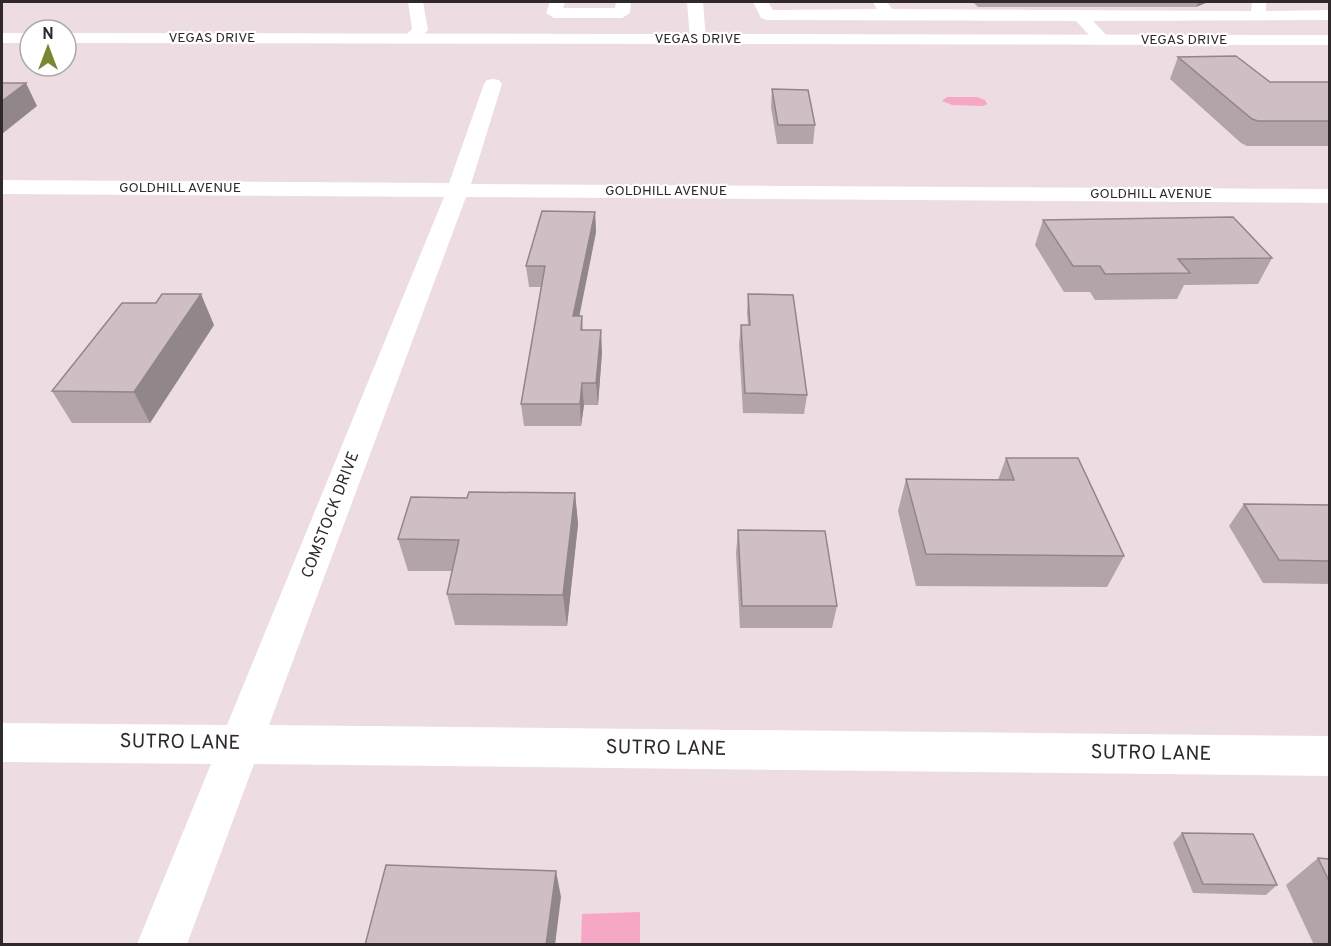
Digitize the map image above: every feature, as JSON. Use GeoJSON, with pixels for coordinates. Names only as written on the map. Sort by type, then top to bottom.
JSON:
{"type":"FeatureCollection","features":[{"type":"Feature","properties":{"kind":"street"},"geometry":{"type":"LineString","coordinates":[[411,39],[420,30],[416,2]]}},
{"type":"Feature","properties":{"kind":"street"},"geometry":{"type":"LineString","coordinates":[[558,2],[554,13],[622,13],[623,2]]}},
{"type":"Feature","properties":{"kind":"street"},"geometry":{"type":"LineString","coordinates":[[695,2],[699,47]]}},
{"type":"Feature","properties":{"kind":"street"},"geometry":{"type":"LineString","coordinates":[[761,2],[767,15],[884,8],[1080,16],[1259,9],[1329,15]]}},
{"type":"Feature","properties":{"kind":"street"},"geometry":{"type":"LineString","coordinates":[[1080,16],[1102,39]]}},
{"type":"Feature","properties":{"kind":"street"},"geometry":{"type":"LineString","coordinates":[[2,38],[18,38]]}},
{"type":"Feature","properties":{"kind":"street","name":"VEGAS DRIVE"},"geometry":{"type":"LineString","coordinates":[[78,38],[411,39],[699,47],[1329,56]]}},
{"type":"Feature","properties":{"kind":"street","name":"VEGAS DRIVE"},"geometry":{"type":"LineString","coordinates":[[396,56],[488,65],[699,47],[1102,39],[1329,40]]}},
{"type":"Feature","properties":{"kind":"street","name":"COMSTOCK DRIVE"},"geometry":{"type":"LineString","coordinates":[[162,945],[458,189],[488,65]]}},
{"type":"Feature","properties":{"kind":"street","name":"GOLDHILL AVENUE"},"geometry":{"type":"LineString","coordinates":[[2,187],[1329,195]]}},
{"type":"Feature","properties":{"kind":"street","name":"SUTRO LANE"},"geometry":{"type":"LineString","coordinates":[[2,742],[1329,756]]}},
{"type":"Feature","properties":{"kind":"shaded area"},"geometry":{"type":"Polygon","coordinates":[[[947,97],[977,97],[985,100],[987,104],[983,106],[952,105],[942,101],[947,97]]]}},
{"type":"Feature","properties":{"kind":"shaded area"},"geometry":{"type":"Polygon","coordinates":[[[640,912],[640,944],[581,944],[582,914],[640,912]]]}},
{"type":"Feature","properties":{"kind":"building"},"geometry":{"type":"Polygon","coordinates":[[[1236,56],[1270,82],[1329,82],[1329,121],[1258,121],[1252,119],[1178,57],[1236,56]]]}},
{"type":"Feature","properties":{"kind":"building"},"geometry":{"type":"Polygon","coordinates":[[[2,83],[26,83],[2,101],[2,83]]]}},
{"type":"Feature","properties":{"kind":"building"},"geometry":{"type":"Polygon","coordinates":[[[772,89],[808,90],[815,125],[778,125],[772,89]]]}},
{"type":"Feature","properties":{"kind":"building"},"geometry":{"type":"Polygon","coordinates":[[[542,211],[595,212],[573,316],[582,316],[581,330],[601,330],[596,383],[582,383],[580,404],[521,404],[545,266],[526,266],[542,211]]]}},
{"type":"Feature","properties":{"kind":"building"},"geometry":{"type":"Polygon","coordinates":[[[1233,217],[1272,258],[1178,259],[1190,273],[1105,274],[1100,266],[1073,266],[1043,220],[1233,217]]]}},
{"type":"Feature","properties":{"kind":"building"},"geometry":{"type":"Polygon","coordinates":[[[162,294],[201,294],[134,392],[52,391],[122,303],[156,303],[162,294]]]}},
{"type":"Feature","properties":{"kind":"building"},"geometry":{"type":"Polygon","coordinates":[[[748,294],[793,295],[807,395],[745,393],[741,325],[750,325],[748,294]]]}},
{"type":"Feature","properties":{"kind":"building"},"geometry":{"type":"Polygon","coordinates":[[[1006,458],[1078,458],[1124,556],[926,554],[906,479],[1014,480],[1006,458]]]}},
{"type":"Feature","properties":{"kind":"building"},"geometry":{"type":"Polygon","coordinates":[[[469,492],[575,493],[563,595],[447,594],[459,540],[398,539],[411,497],[467,498],[469,492]]]}},
{"type":"Feature","properties":{"kind":"building"},"geometry":{"type":"Polygon","coordinates":[[[1244,504],[1329,505],[1329,561],[1279,560],[1244,504]]]}},
{"type":"Feature","properties":{"kind":"building"},"geometry":{"type":"Polygon","coordinates":[[[738,530],[825,531],[837,606],[742,606],[738,530]]]}},
{"type":"Feature","properties":{"kind":"building"},"geometry":{"type":"Polygon","coordinates":[[[1182,833],[1253,834],[1277,885],[1203,884],[1182,833]]]}},
{"type":"Feature","properties":{"kind":"building"},"geometry":{"type":"Polygon","coordinates":[[[1318,858],[1329,859],[1329,881],[1318,858]]]}},
{"type":"Feature","properties":{"kind":"building"},"geometry":{"type":"Polygon","coordinates":[[[386,865],[556,871],[546,945],[365,945],[386,865]]]}}]}
